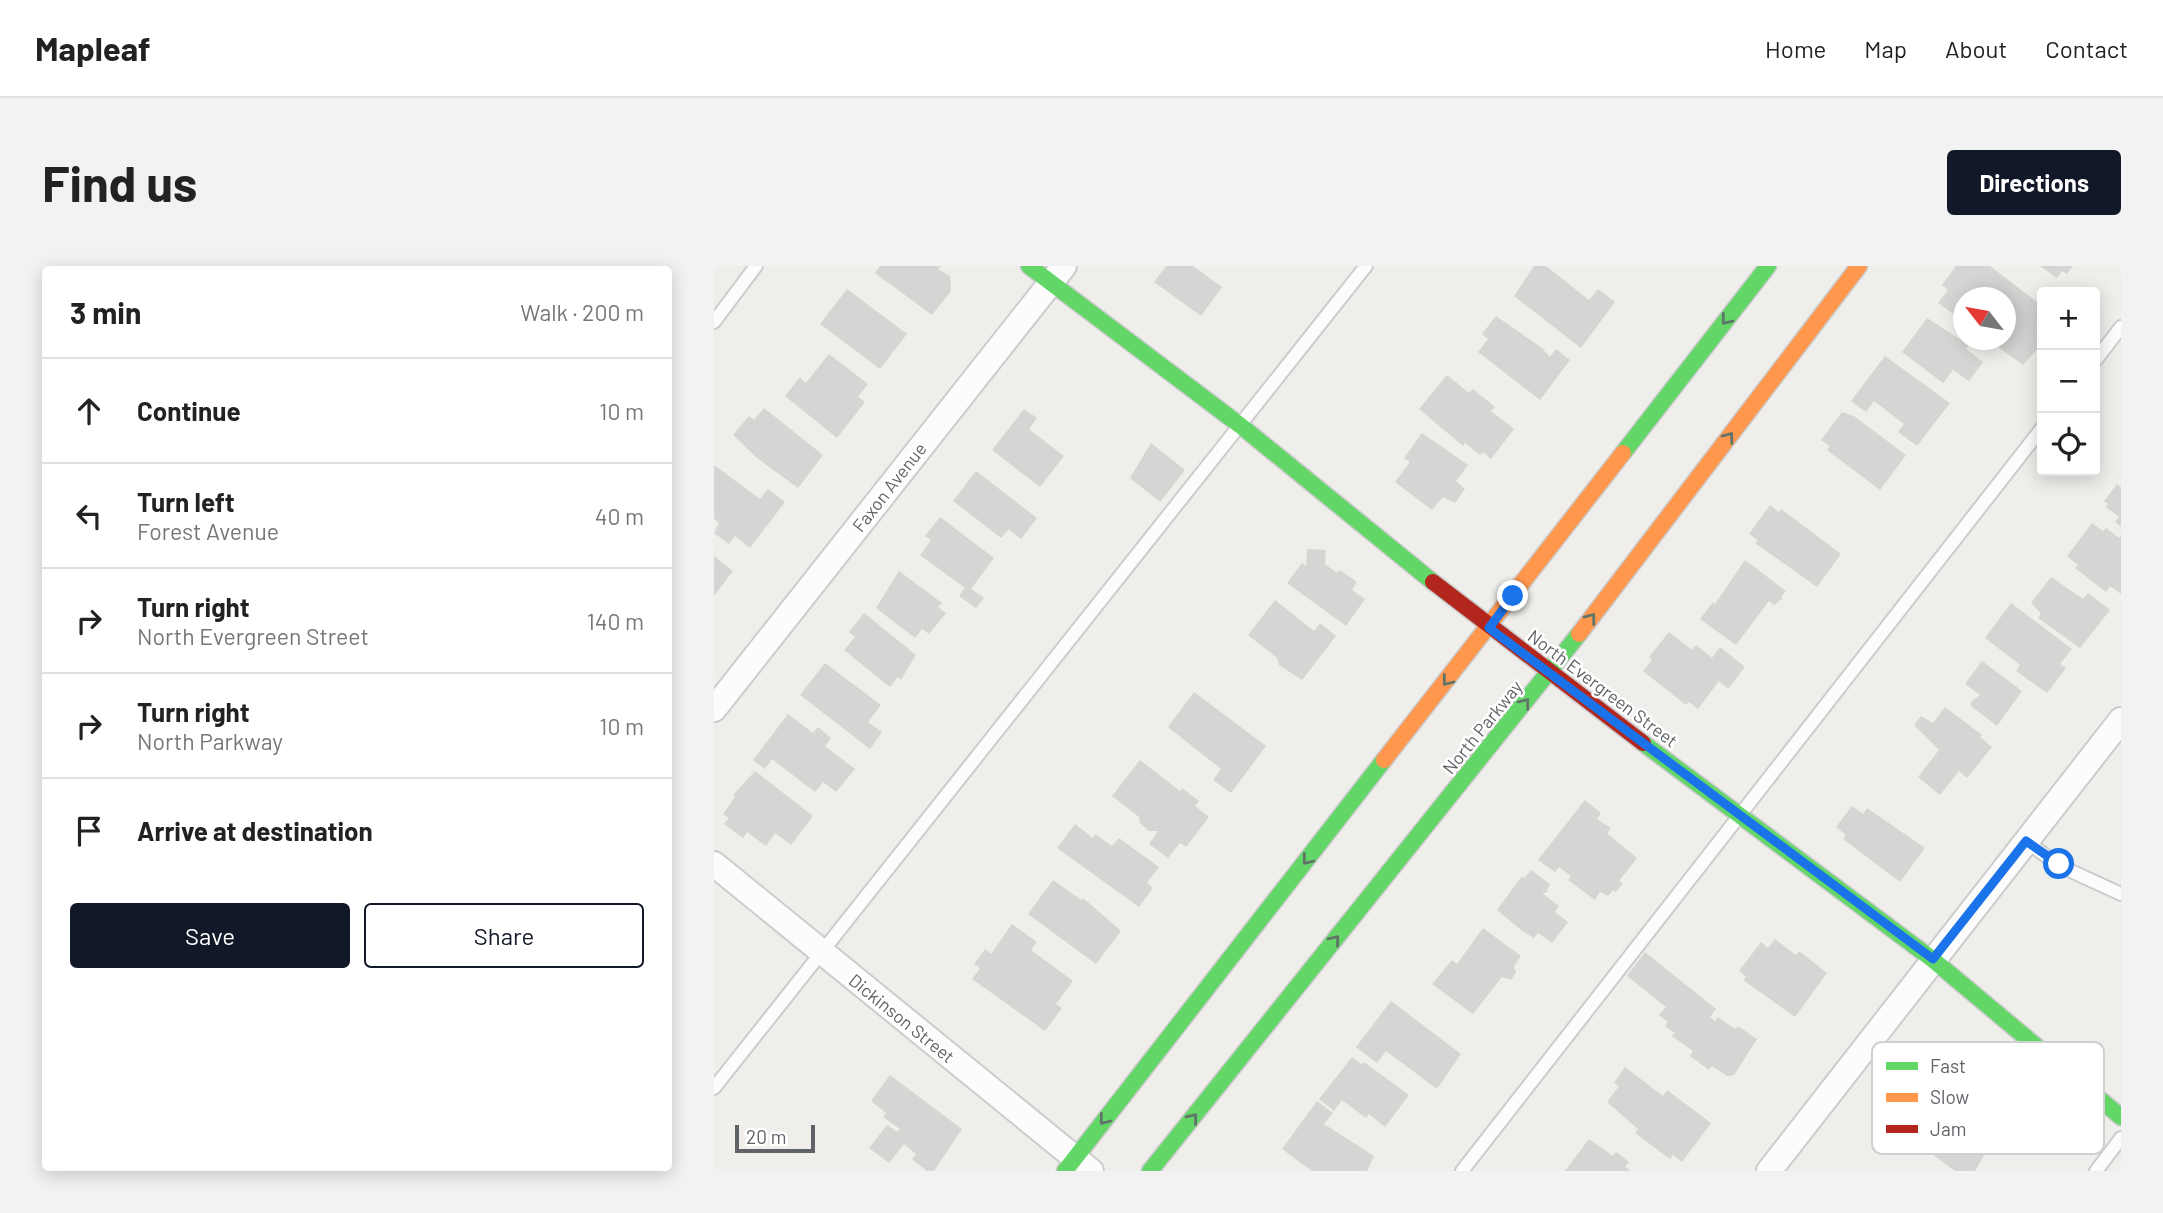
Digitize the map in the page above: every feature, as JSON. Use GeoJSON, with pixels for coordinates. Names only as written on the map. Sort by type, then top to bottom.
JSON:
{"type":"FeatureCollection","features":[{"type":"Feature","properties":{"kind":"main road","name":"North Evergreen Street"},"geometry":{"type":"LineString","coordinates":[[1028,266],[1058,274],[1489,628],[1933,959],[2032,1042]]}},
{"type":"Feature","properties":{"kind":"main road"},"geometry":{"type":"LineString","coordinates":[[1077,1167],[1768,266]]}},
{"type":"Feature","properties":{"kind":"main road","name":"North Parkway"},"geometry":{"type":"LineString","coordinates":[[1150,1171],[1549,672],[1860,266]]}},
{"type":"Feature","properties":{"kind":"main road","name":"North Evergreen Street"},"geometry":{"type":"LineString","coordinates":[[2104,1103],[2121,1117]]}},
{"type":"Feature","properties":{"kind":"street","name":"Faxon Avenue"},"geometry":{"type":"LineString","coordinates":[[714,709],[1058,274]]}},
{"type":"Feature","properties":{"kind":"street"},"geometry":{"type":"LineString","coordinates":[[1769,1171],[2121,720]]}},
{"type":"Feature","properties":{"kind":"street","name":"Dickinson Street"},"geometry":{"type":"LineString","coordinates":[[714,864],[1077,1167]]}},
{"type":"Feature","properties":{"kind":"lane"},"geometry":{"type":"LineString","coordinates":[[714,322],[756,266]]}},
{"type":"Feature","properties":{"kind":"lane"},"geometry":{"type":"LineString","coordinates":[[714,1088],[1366,266]]}},
{"type":"Feature","properties":{"kind":"lane"},"geometry":{"type":"LineString","coordinates":[[2100,354],[2121,327]]}},
{"type":"Feature","properties":{"kind":"lane"},"geometry":{"type":"LineString","coordinates":[[1462,1171],[2037,434]]}},
{"type":"Feature","properties":{"kind":"lane"},"geometry":{"type":"LineString","coordinates":[[2026,841],[2077,875],[2121,894]]}},
{"type":"Feature","properties":{"kind":"lane"},"geometry":{"type":"LineString","coordinates":[[2096,1171],[2121,1138]]}},
{"type":"Feature","properties":{"kind":"building"},"geometry":{"type":"Polygon","coordinates":[[[880,266],[941,266],[938,269],[950,276],[951,291],[932,315],[875,273],[880,266]]]}},
{"type":"Feature","properties":{"kind":"building"},"geometry":{"type":"Polygon","coordinates":[[[1166,266],[1193,266],[1222,287],[1201,316],[1154,282],[1166,266]]]}},
{"type":"Feature","properties":{"kind":"building"},"geometry":{"type":"Polygon","coordinates":[[[1534,266],[1546,266],[1589,300],[1598,289],[1615,302],[1581,348],[1514,296],[1534,266]]]}},
{"type":"Feature","properties":{"kind":"building"},"geometry":{"type":"Polygon","coordinates":[[[1956,266],[1990,266],[2037,302],[2037,350],[2023,365],[2003,350],[2016,350],[2016,287],[1953,287],[1953,314],[1938,303],[1948,290],[1942,285],[1956,266]]]}},
{"type":"Feature","properties":{"kind":"building"},"geometry":{"type":"Polygon","coordinates":[[[2040,266],[2073,266],[2067,274],[2062,271],[2057,278],[2040,266]]]}},
{"type":"Feature","properties":{"kind":"building"},"geometry":{"type":"Polygon","coordinates":[[[847,289],[907,334],[880,369],[820,324],[847,289]]]}},
{"type":"Feature","properties":{"kind":"building"},"geometry":{"type":"Polygon","coordinates":[[[1496,316],[1542,348],[1550,357],[1556,349],[1570,360],[1540,400],[1478,352],[1488,339],[1482,334],[1496,316]]]}},
{"type":"Feature","properties":{"kind":"building"},"geometry":{"type":"Polygon","coordinates":[[[1927,318],[1953,335],[1953,350],[1967,350],[1983,362],[1969,381],[1953,370],[1943,383],[1902,352],[1927,318]]]}},
{"type":"Feature","properties":{"kind":"building"},"geometry":{"type":"Polygon","coordinates":[[[829,354],[868,384],[858,397],[865,402],[837,438],[785,396],[800,377],[806,383],[829,354]]]}},
{"type":"Feature","properties":{"kind":"building"},"geometry":{"type":"Polygon","coordinates":[[[1885,356],[1950,403],[1917,446],[1898,432],[1904,424],[1874,401],[1866,412],[1851,401],[1885,356]]]}},
{"type":"Feature","properties":{"kind":"building"},"geometry":{"type":"Polygon","coordinates":[[[1447,375],[1469,393],[1473,389],[1495,407],[1491,411],[1514,429],[1491,459],[1483,452],[1480,455],[1465,443],[1463,446],[1419,409],[1447,375]]]}},
{"type":"Feature","properties":{"kind":"building"},"geometry":{"type":"Polygon","coordinates":[[[764,408],[823,455],[798,488],[757,458],[733,435],[749,416],[754,420],[764,408]]]}},
{"type":"Feature","properties":{"kind":"building"},"geometry":{"type":"Polygon","coordinates":[[[1024,409],[1037,418],[1029,429],[1064,456],[1040,487],[992,450],[1024,409]]]}},
{"type":"Feature","properties":{"kind":"building"},"geometry":{"type":"Polygon","coordinates":[[[1842,412],[1854,416],[1906,455],[1880,490],[1827,450],[1830,446],[1821,440],[1842,412]]]}},
{"type":"Feature","properties":{"kind":"building"},"geometry":{"type":"Polygon","coordinates":[[[1422,433],[1468,465],[1456,481],[1465,489],[1455,503],[1443,497],[1432,510],[1395,482],[1410,462],[1404,458],[1422,433]]]}},
{"type":"Feature","properties":{"kind":"building"},"geometry":{"type":"Polygon","coordinates":[[[1151,443],[1185,470],[1160,502],[1130,478],[1151,443]]]}},
{"type":"Feature","properties":{"kind":"building"},"geometry":{"type":"Polygon","coordinates":[[[714,465],[760,499],[768,489],[785,502],[750,548],[735,536],[729,544],[714,533],[719,523],[714,519],[714,465]]]}},
{"type":"Feature","properties":{"kind":"building"},"geometry":{"type":"Polygon","coordinates":[[[976,471],[1037,518],[1021,539],[1009,529],[1001,538],[953,501],[976,471]]]}},
{"type":"Feature","properties":{"kind":"building"},"geometry":{"type":"Polygon","coordinates":[[[2117,484],[2121,487],[2121,527],[2115,522],[2119,517],[2106,507],[2108,504],[2104,501],[2117,484]]]}},
{"type":"Feature","properties":{"kind":"building"},"geometry":{"type":"Polygon","coordinates":[[[1770,505],[1779,512],[1781,509],[1841,554],[1817,587],[1755,543],[1758,540],[1749,534],[1770,505]]]}},
{"type":"Feature","properties":{"kind":"building"},"geometry":{"type":"Polygon","coordinates":[[[940,517],[994,558],[971,589],[984,598],[976,608],[959,596],[965,588],[920,555],[931,540],[925,536],[940,517]]]}},
{"type":"Feature","properties":{"kind":"building"},"geometry":{"type":"Polygon","coordinates":[[[2092,523],[2103,531],[2106,528],[2119,538],[2121,535],[2121,594],[2110,586],[2106,592],[2075,568],[2078,565],[2067,556],[2092,523]]]}},
{"type":"Feature","properties":{"kind":"building"},"geometry":{"type":"Polygon","coordinates":[[[1307,549],[1326,550],[1325,564],[1337,573],[1340,570],[1357,582],[1352,590],[1365,599],[1346,626],[1287,583],[1302,563],[1306,566],[1307,549]]]}},
{"type":"Feature","properties":{"kind":"building"},"geometry":{"type":"Polygon","coordinates":[[[714,556],[733,571],[714,596],[714,556]]]}},
{"type":"Feature","properties":{"kind":"building"},"geometry":{"type":"Polygon","coordinates":[[[1745,560],[1786,591],[1781,597],[1783,598],[1774,605],[1769,601],[1736,645],[1700,619],[1713,602],[1715,604],[1745,560]]]}},
{"type":"Feature","properties":{"kind":"building"},"geometry":{"type":"Polygon","coordinates":[[[899,571],[942,603],[938,607],[946,613],[929,634],[922,629],[915,638],[876,608],[899,571]]]}},
{"type":"Feature","properties":{"kind":"building"},"geometry":{"type":"Polygon","coordinates":[[[2051,577],[2083,599],[2088,593],[2110,610],[2080,648],[2038,618],[2041,614],[2031,603],[2051,577]]]}},
{"type":"Feature","properties":{"kind":"building"},"geometry":{"type":"Polygon","coordinates":[[[1275,600],[1314,631],[1320,623],[1336,636],[1302,680],[1279,665],[1277,658],[1248,635],[1275,600]]]}},
{"type":"Feature","properties":{"kind":"building"},"geometry":{"type":"Polygon","coordinates":[[[2011,603],[2072,649],[2060,664],[2066,668],[2047,693],[2016,671],[2020,665],[1985,638],[2011,603]]]}},
{"type":"Feature","properties":{"kind":"building"},"geometry":{"type":"Polygon","coordinates":[[[864,613],[916,655],[901,680],[898,677],[890,687],[844,650],[855,637],[849,632],[864,613]]]}},
{"type":"Feature","properties":{"kind":"building"},"geometry":{"type":"Polygon","coordinates":[[[1669,632],[1692,650],[1696,645],[1712,658],[1720,647],[1745,667],[1728,689],[1719,681],[1698,709],[1689,702],[1686,705],[1643,671],[1652,660],[1649,657],[1669,632]]]}},
{"type":"Feature","properties":{"kind":"building"},"geometry":{"type":"Polygon","coordinates":[[[1982,661],[2022,691],[1997,726],[1971,706],[1971,702],[1980,695],[1965,684],[1982,661]]]}},
{"type":"Feature","properties":{"kind":"building"},"geometry":{"type":"Polygon","coordinates":[[[825,663],[881,705],[868,722],[882,732],[870,749],[800,695],[825,663]]]}},
{"type":"Feature","properties":{"kind":"building"},"geometry":{"type":"Polygon","coordinates":[[[1194,692],[1266,746],[1231,793],[1213,780],[1221,769],[1168,727],[1194,692]]]}},
{"type":"Feature","properties":{"kind":"building"},"geometry":{"type":"Polygon","coordinates":[[[1945,707],[1982,735],[1980,737],[1992,747],[1967,778],[1959,771],[1940,795],[1918,777],[1939,750],[1914,725],[1921,716],[1933,723],[1945,707]]]}},
{"type":"Feature","properties":{"kind":"building"},"geometry":{"type":"Polygon","coordinates":[[[788,714],[813,733],[818,727],[831,738],[825,746],[855,769],[836,792],[823,782],[815,792],[772,759],[765,769],[753,760],[788,714]]]}},
{"type":"Feature","properties":{"kind":"building"},"geometry":{"type":"Polygon","coordinates":[[[1140,760],[1180,791],[1182,788],[1199,801],[1195,806],[1209,817],[1186,847],[1180,843],[1168,858],[1149,844],[1158,831],[1149,831],[1140,823],[1139,817],[1112,796],[1140,760]]]}},
{"type":"Feature","properties":{"kind":"building"},"geometry":{"type":"Polygon","coordinates":[[[755,771],[813,816],[791,845],[775,833],[766,846],[747,832],[743,838],[724,824],[729,818],[723,814],[735,797],[733,795],[755,771]]]}},
{"type":"Feature","properties":{"kind":"building"},"geometry":{"type":"Polygon","coordinates":[[[1585,800],[1601,813],[1597,819],[1611,828],[1607,833],[1637,858],[1619,881],[1623,883],[1616,892],[1613,890],[1608,896],[1600,892],[1595,900],[1568,880],[1571,876],[1559,867],[1555,872],[1538,860],[1585,800]]]}},
{"type":"Feature","properties":{"kind":"building"},"geometry":{"type":"Polygon","coordinates":[[[1852,806],[1863,814],[1867,808],[1925,848],[1900,882],[1843,839],[1846,835],[1836,827],[1852,806]]]}},
{"type":"Feature","properties":{"kind":"building"},"geometry":{"type":"Polygon","coordinates":[[[1075,824],[1093,838],[1095,834],[1112,846],[1119,838],[1159,867],[1147,883],[1153,888],[1139,907],[1057,848],[1075,824]]]}},
{"type":"Feature","properties":{"kind":"building"},"geometry":{"type":"Polygon","coordinates":[[[1531,870],[1550,884],[1546,893],[1542,893],[1559,906],[1555,912],[1568,922],[1552,943],[1538,933],[1534,938],[1497,910],[1522,876],[1524,878],[1531,870]]]}},
{"type":"Feature","properties":{"kind":"building"},"geometry":{"type":"Polygon","coordinates":[[[1053,880],[1081,900],[1083,898],[1121,931],[1096,964],[1028,914],[1053,880]]]}},
{"type":"Feature","properties":{"kind":"building"},"geometry":{"type":"Polygon","coordinates":[[[1012,924],[1037,942],[1031,950],[1073,981],[1056,1004],[1062,1008],[1045,1031],[972,979],[980,968],[974,964],[985,949],[991,954],[1012,924]]]}},
{"type":"Feature","properties":{"kind":"building"},"geometry":{"type":"Polygon","coordinates":[[[1483,928],[1521,956],[1514,966],[1516,972],[1511,980],[1502,977],[1473,1014],[1432,984],[1452,960],[1457,964],[1483,928]]]}},
{"type":"Feature","properties":{"kind":"building"},"geometry":{"type":"Polygon","coordinates":[[[1775,939],[1796,955],[1799,951],[1827,973],[1795,1017],[1743,980],[1746,977],[1739,971],[1761,942],[1768,948],[1775,939]]]}},
{"type":"Feature","properties":{"kind":"building"},"geometry":{"type":"Polygon","coordinates":[[[1645,952],[1716,1009],[1710,1017],[1715,1021],[1718,1017],[1757,1039],[1734,1075],[1727,1076],[1712,1066],[1709,1070],[1690,1056],[1693,1051],[1672,1036],[1675,1033],[1665,1026],[1668,1022],[1659,1015],[1666,1007],[1627,976],[1645,952]]]}},
{"type":"Feature","properties":{"kind":"building"},"geometry":{"type":"Polygon","coordinates":[[[1391,1001],[1461,1054],[1437,1089],[1386,1051],[1377,1063],[1356,1047],[1391,1001]]]}},
{"type":"Feature","properties":{"kind":"building"},"geometry":{"type":"Polygon","coordinates":[[[1352,1057],[1362,1064],[1364,1062],[1409,1095],[1385,1127],[1369,1114],[1366,1118],[1342,1100],[1334,1111],[1319,1099],[1352,1057]]]}},
{"type":"Feature","properties":{"kind":"building"},"geometry":{"type":"Polygon","coordinates":[[[1625,1067],[1663,1096],[1667,1090],[1711,1123],[1682,1162],[1673,1155],[1670,1159],[1635,1133],[1638,1129],[1607,1102],[1619,1086],[1614,1083],[1625,1067]]]}},
{"type":"Feature","properties":{"kind":"building"},"geometry":{"type":"Polygon","coordinates":[[[890,1075],[962,1129],[934,1171],[927,1171],[912,1159],[916,1154],[904,1144],[889,1163],[869,1148],[887,1125],[897,1132],[900,1129],[883,1117],[886,1113],[871,1101],[890,1075]]]}},
{"type":"Feature","properties":{"kind":"building"},"geometry":{"type":"Polygon","coordinates":[[[1317,1101],[1333,1113],[1324,1124],[1374,1156],[1367,1171],[1312,1171],[1282,1149],[1317,1101]]]}},
{"type":"Feature","properties":{"kind":"building"},"geometry":{"type":"Polygon","coordinates":[[[1589,1139],[1613,1156],[1616,1152],[1629,1162],[1625,1167],[1631,1171],[1565,1171],[1589,1139]]]}},
{"type":"Feature","properties":{"kind":"building"},"geometry":{"type":"Polygon","coordinates":[[[1932,1154],[1985,1154],[1975,1171],[1955,1171],[1932,1154]]]}},
{"type":"Feature","properties":{"kind":"traffic: fast"},"geometry":{"type":"LineString","coordinates":[[1029,266],[1241,426],[1433,582]]}},
{"type":"Feature","properties":{"kind":"traffic: fast"},"geometry":{"type":"LineString","coordinates":[[1623,453],[1768,266]]}},
{"type":"Feature","properties":{"kind":"traffic: fast"},"geometry":{"type":"LineString","coordinates":[[1150,1171],[1579,634]]}},
{"type":"Feature","properties":{"kind":"traffic: fast"},"geometry":{"type":"LineString","coordinates":[[1643,743],[1932,959],[2031,1042]]}},
{"type":"Feature","properties":{"kind":"traffic: fast"},"geometry":{"type":"LineString","coordinates":[[1065,1171],[1384,760]]}},
{"type":"Feature","properties":{"kind":"traffic: fast"},"geometry":{"type":"LineString","coordinates":[[2104,1103],[2121,1117]]}},
{"type":"Feature","properties":{"kind":"traffic: slow"},"geometry":{"type":"LineString","coordinates":[[1579,634],[1859,266]]}},
{"type":"Feature","properties":{"kind":"traffic: slow"},"geometry":{"type":"LineString","coordinates":[[1384,760],[1623,453]]}},
{"type":"Feature","properties":{"kind":"traffic: jam"},"geometry":{"type":"LineString","coordinates":[[1433,582],[1643,743]]}},
{"type":"Feature","properties":{"kind":"route"},"geometry":{"type":"LineString","coordinates":[[1513,596],[1489,628],[1933,959],[2026,841],[2059,864]]}}]}
